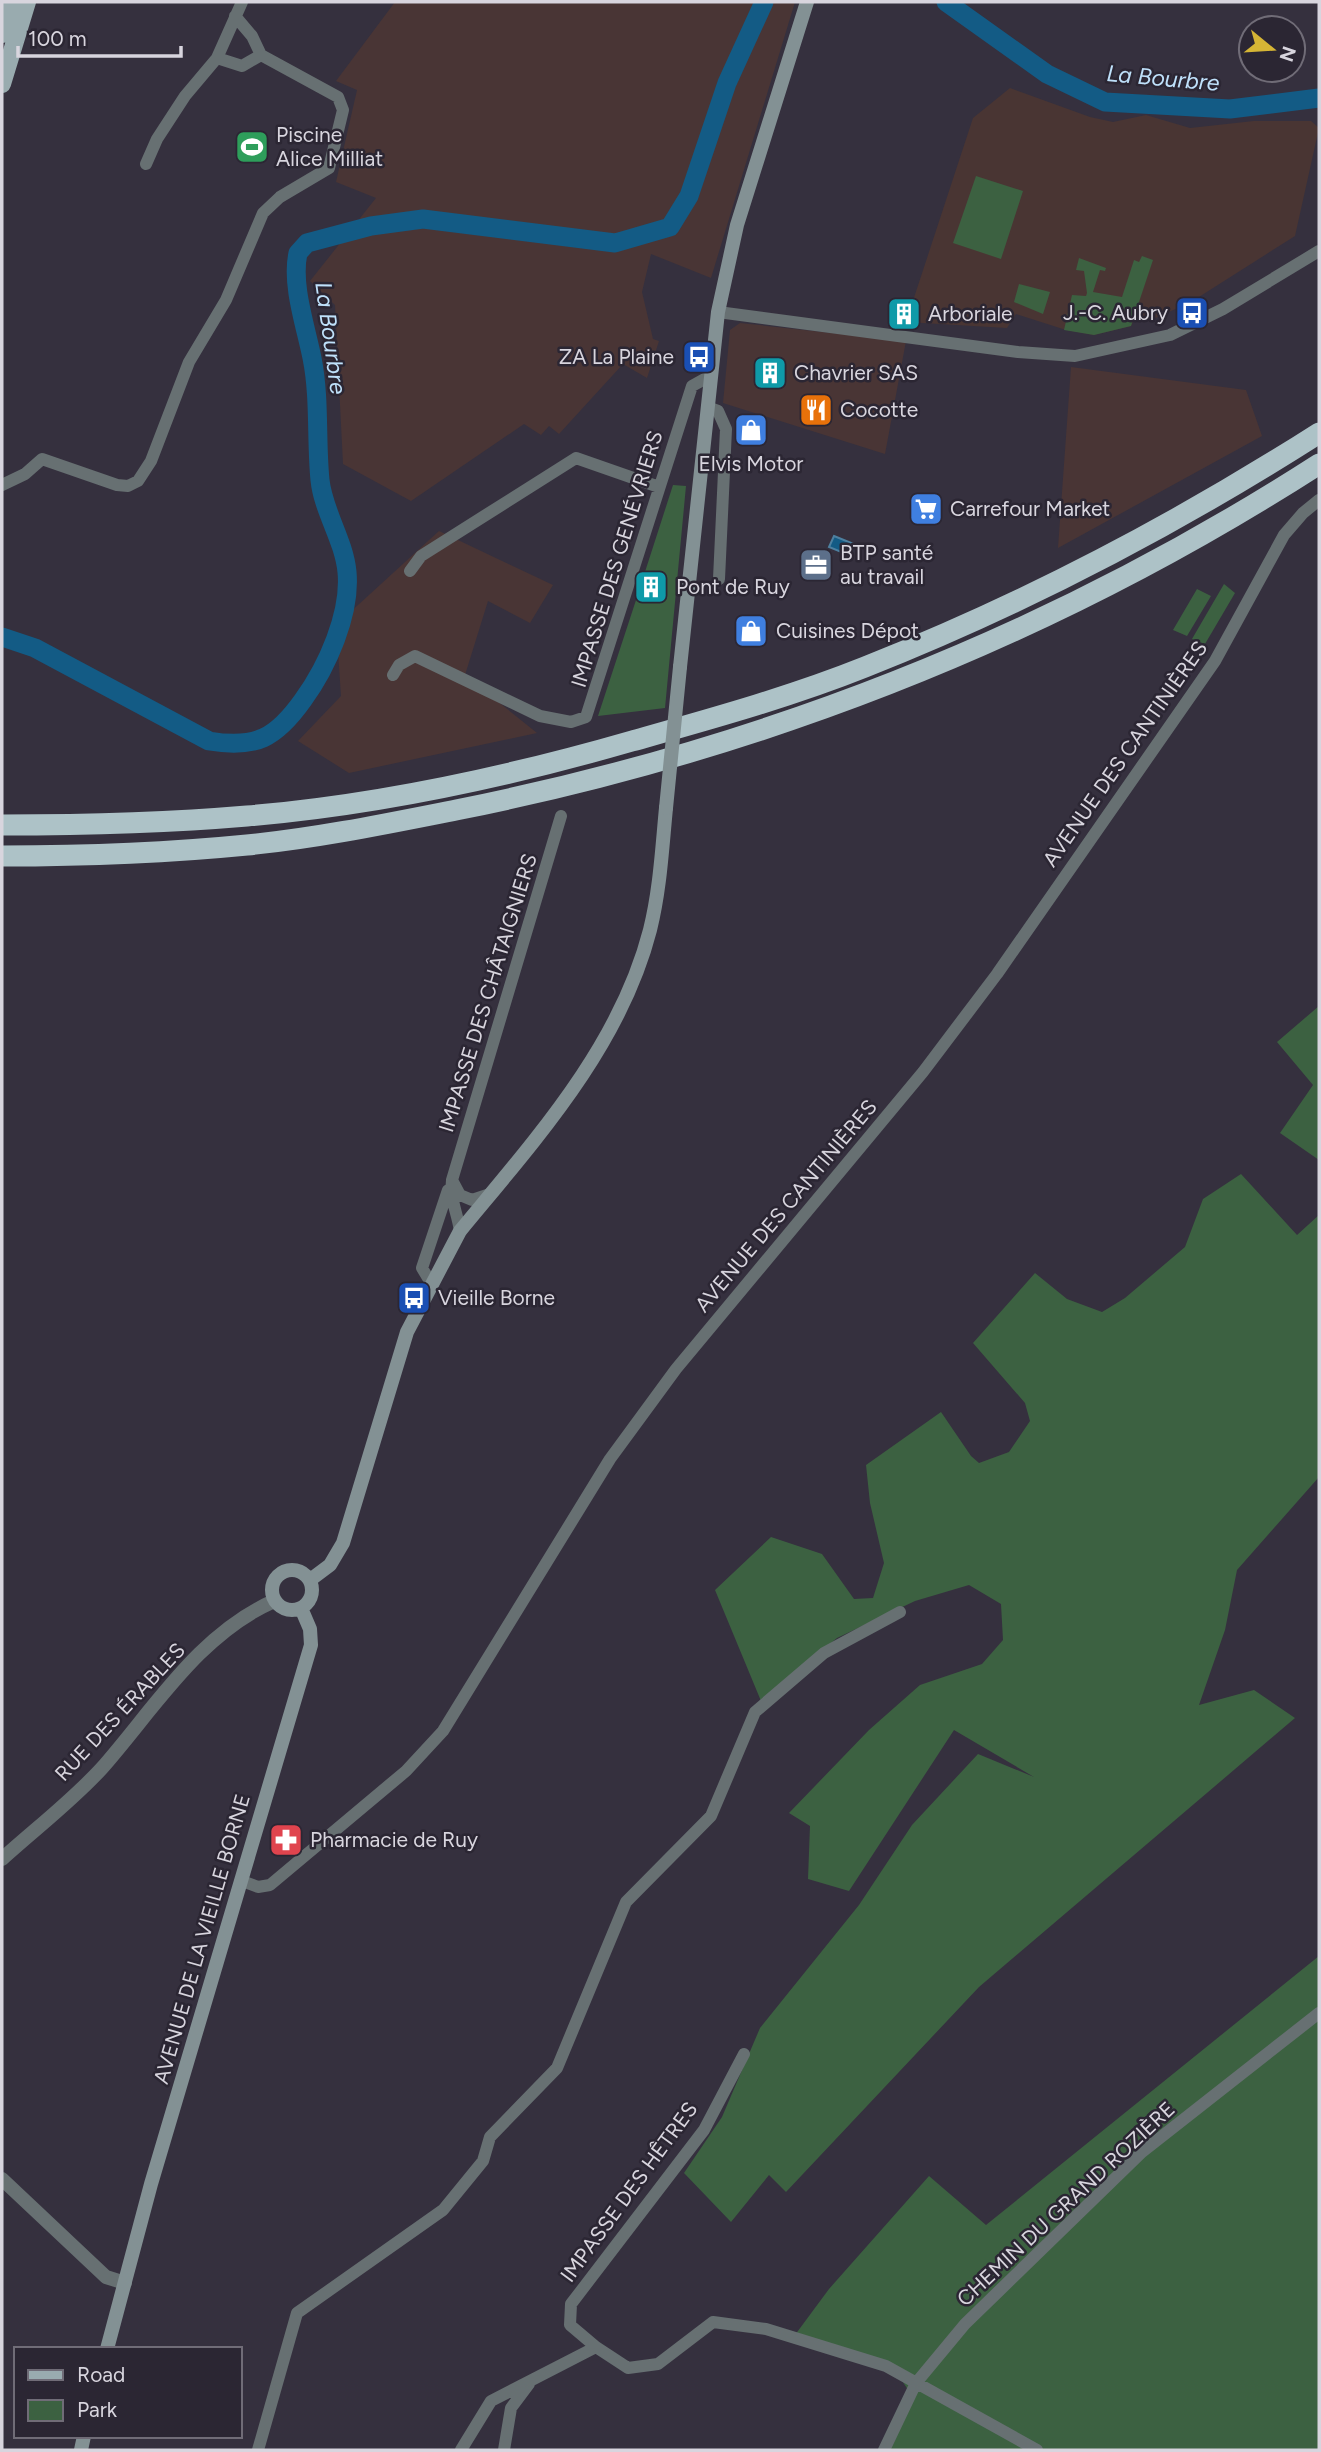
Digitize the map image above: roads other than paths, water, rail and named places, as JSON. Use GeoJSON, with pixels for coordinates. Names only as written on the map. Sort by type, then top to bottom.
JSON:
{"type":"FeatureCollection","features":[{"type":"Feature","properties":{"kind":"highway"},"geometry":{"type":"LineString","coordinates":[[2,825],[100,825],[249,816],[397,795],[542,766],[709,720],[863,668],[1000,610],[1127,548],[1319,433]]}},
{"type":"Feature","properties":{"kind":"highway"},"geometry":{"type":"LineString","coordinates":[[2,856],[103,854],[248,845],[398,822],[551,791],[714,747],[867,694],[1011,635],[1136,573],[1319,464]]}},
{"type":"Feature","properties":{"kind":"main road"},"geometry":{"type":"LineString","coordinates":[[2,34],[12,2]]}},
{"type":"Feature","properties":{"kind":"main road"},"geometry":{"type":"LineString","coordinates":[[2,84],[27,2]]}},
{"type":"Feature","properties":{"kind":"main road"},"geometry":{"type":"LineString","coordinates":[[310,1580],[330,1565],[344,1543],[407,1332],[431,1283],[460,1231],[591,1064],[625,999],[649,931],[660,876],[718,312],[737,225],[807,2]]}},
{"type":"Feature","properties":{"kind":"main road"},"geometry":{"type":"LineString","coordinates":[[298,1570],[310,1580],[311,1595],[300,1608],[289,1610],[274,1601],[271,1589],[280,1573],[298,1570]]}},
{"type":"Feature","properties":{"kind":"main road","name":"AVENUE DE LA VIEILLE BORNE"},"geometry":{"type":"LineString","coordinates":[[108,2347],[311,1645],[310,1629],[300,1608]]}},
{"type":"Feature","properties":{"kind":"street"},"geometry":{"type":"LineString","coordinates":[[146,164],[157,139],[185,96],[217,58],[242,2]]}},
{"type":"Feature","properties":{"kind":"street"},"geometry":{"type":"LineString","coordinates":[[2,485],[24,474],[42,459],[117,485],[128,486],[138,481],[151,461],[189,362],[226,300],[263,213],[280,197],[328,168],[343,110],[338,97],[261,55],[252,36],[235,16]]}},
{"type":"Feature","properties":{"kind":"street"},"geometry":{"type":"LineString","coordinates":[[217,58],[242,66],[261,55]]}},
{"type":"Feature","properties":{"kind":"street"},"geometry":{"type":"LineString","coordinates":[[718,312],[1018,352],[1075,356],[1127,347],[1170,335],[1223,309],[1319,251]]}},
{"type":"Feature","properties":{"kind":"street","name":"IMPASSE DES GENÉVRIERS"},"geometry":{"type":"LineString","coordinates":[[393,675],[399,665],[415,656],[540,716],[571,722],[586,716],[692,386],[710,376]]}},
{"type":"Feature","properties":{"kind":"street"},"geometry":{"type":"LineString","coordinates":[[708,407],[718,411],[726,429],[719,579]]}},
{"type":"Feature","properties":{"kind":"street"},"geometry":{"type":"LineString","coordinates":[[410,571],[421,556],[576,458],[659,487]]}},
{"type":"Feature","properties":{"kind":"street","name":"AVENUE DES CANTINIÈRES"},"geometry":{"type":"LineString","coordinates":[[242,1881],[258,1887],[270,1885],[406,1771],[443,1731],[610,1459],[677,1369],[923,1072],[997,974],[1216,661],[1284,535],[1303,513],[1319,500]]}},
{"type":"Feature","properties":{"kind":"street","name":"IMPASSE DES CHÂTAIGNIERS"},"geometry":{"type":"LineString","coordinates":[[460,1231],[458,1215],[450,1201],[452,1180],[561,816]]}},
{"type":"Feature","properties":{"kind":"street"},"geometry":{"type":"LineString","coordinates":[[452,1180],[460,1195],[472,1200],[491,1194]]}},
{"type":"Feature","properties":{"kind":"street"},"geometry":{"type":"LineString","coordinates":[[431,1283],[422,1268],[452,1180]]}},
{"type":"Feature","properties":{"kind":"street","name":"RUE DES ÉRABLES"},"geometry":{"type":"LineString","coordinates":[[2,1859],[101,1770],[153,1703],[197,1658],[239,1622],[274,1601]]}},
{"type":"Feature","properties":{"kind":"street"},"geometry":{"type":"LineString","coordinates":[[258,2450],[297,2313],[443,2210],[483,2161],[490,2137],[557,2068],[626,1902],[711,1816],[755,1712],[824,1653],[900,1612]]}},
{"type":"Feature","properties":{"kind":"street","name":"CHEMIN DU GRAND ROZIÈRE"},"geometry":{"type":"LineString","coordinates":[[884,2450],[916,2383],[965,2324],[1142,2152],[1319,2013]]}},
{"type":"Feature","properties":{"kind":"street","name":"IMPASSE DES HÊTRES"},"geometry":{"type":"LineString","coordinates":[[596,2347],[570,2325],[571,2304],[704,2130],[744,2054]]}},
{"type":"Feature","properties":{"kind":"street"},"geometry":{"type":"LineString","coordinates":[[2,2179],[106,2277],[125,2283]]}},
{"type":"Feature","properties":{"kind":"street"},"geometry":{"type":"LineString","coordinates":[[461,2450],[491,2401],[596,2347],[628,2368],[659,2364],[713,2322],[766,2329],[886,2366],[1037,2450]]}},
{"type":"Feature","properties":{"kind":"street"},"geometry":{"type":"LineString","coordinates":[[504,2450],[511,2408],[532,2380]]}},
{"type":"Feature","properties":{"kind":"water"},"geometry":{"type":"Polygon","coordinates":[[[834,536],[854,544],[851,556],[829,547],[834,536]]]}},
{"type":"Feature","properties":{"kind":"waterway","name":"La Bourbre"},"geometry":{"type":"LineString","coordinates":[[2,637],[35,648],[209,741],[252,742],[264,738],[284,724],[312,687],[329,656],[341,622],[347,588],[345,560],[320,480],[316,388],[296,279],[298,253],[307,243],[371,226],[423,219],[615,243],[670,227],[689,196],[727,83],[764,2]]}},
{"type":"Feature","properties":{"kind":"waterway","name":"La Bourbre"},"geometry":{"type":"LineString","coordinates":[[946,2],[1047,74],[1105,102],[1230,109],[1319,98]]}},
{"type":"Feature","properties":{"kind":"place","name":"Piscine Alice Milliat"},"geometry":{"type":"Point","coordinates":[252,147]}},
{"type":"Feature","properties":{"kind":"place","name":"J.-C. Aubry"},"geometry":{"type":"Point","coordinates":[1192,313]}},
{"type":"Feature","properties":{"kind":"place","name":"Arboriale"},"geometry":{"type":"Point","coordinates":[904,314]}},
{"type":"Feature","properties":{"kind":"place","name":"ZA La Plaine"},"geometry":{"type":"Point","coordinates":[699,357]}},
{"type":"Feature","properties":{"kind":"place","name":"Chavrier SAS"},"geometry":{"type":"Point","coordinates":[770,373]}},
{"type":"Feature","properties":{"kind":"place","name":"Cocotte"},"geometry":{"type":"Point","coordinates":[816,410]}},
{"type":"Feature","properties":{"kind":"place","name":"Elvis Motor"},"geometry":{"type":"Point","coordinates":[751,430]}},
{"type":"Feature","properties":{"kind":"place","name":"Carrefour Market"},"geometry":{"type":"Point","coordinates":[926,509]}},
{"type":"Feature","properties":{"kind":"place","name":"BTP santé au travail"},"geometry":{"type":"Point","coordinates":[816,565]}},
{"type":"Feature","properties":{"kind":"place","name":"Pont de Ruy"},"geometry":{"type":"Point","coordinates":[651,587]}},
{"type":"Feature","properties":{"kind":"place","name":"Cuisines Dépot"},"geometry":{"type":"Point","coordinates":[751,631]}},
{"type":"Feature","properties":{"kind":"place","name":"Vieille Borne"},"geometry":{"type":"Point","coordinates":[414,1298]}},
{"type":"Feature","properties":{"kind":"place","name":"Pharmacie de Ruy"},"geometry":{"type":"Point","coordinates":[286,1840]}}]}
